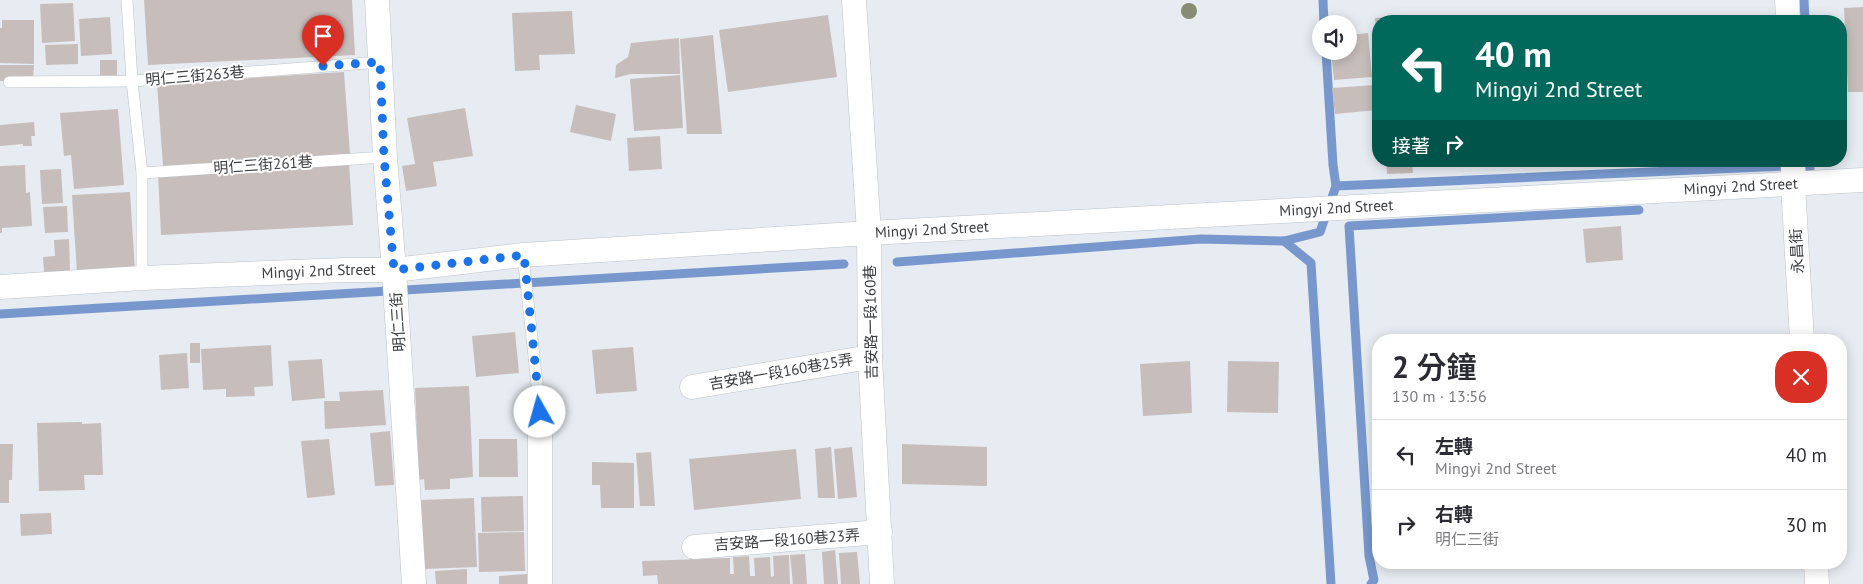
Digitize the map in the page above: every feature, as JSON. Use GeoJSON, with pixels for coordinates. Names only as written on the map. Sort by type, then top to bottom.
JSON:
{"type":"FeatureCollection","features":[{"type":"Feature","properties":{"kind":"street","name":"明仁三街"},"geometry":{"type":"LineString","coordinates":[[377,0],[384,157],[394,270],[414,584]]}},
{"type":"Feature","properties":{"kind":"street","name":"吉安路一段160巷"},"geometry":{"type":"LineString","coordinates":[[854,0],[869,234],[870,357],[882,584]]}},
{"type":"Feature","properties":{"kind":"street"},"geometry":{"type":"LineString","coordinates":[[1787,0],[1788,15]]}},
{"type":"Feature","properties":{"kind":"street","name":"永昌街"},"geometry":{"type":"LineString","coordinates":[[1794,167],[1793,185],[1802,334]]}},
{"type":"Feature","properties":{"kind":"street","name":"Mingyi 2nd Street"},"geometry":{"type":"LineString","coordinates":[[0,287],[142,278],[345,270],[394,270],[524,255],[869,234],[1863,180]]}},
{"type":"Feature","properties":{"kind":"street","name":"吉安路一段160巷25弄"},"geometry":{"type":"LineString","coordinates":[[692,387],[870,357]]}},
{"type":"Feature","properties":{"kind":"street"},"geometry":{"type":"LineString","coordinates":[[540,412],[540,584]]}},
{"type":"Feature","properties":{"kind":"street","name":"吉安路一段160巷23弄"},"geometry":{"type":"LineString","coordinates":[[694,547],[880,532]]}},
{"type":"Feature","properties":{"kind":"street"},"geometry":{"type":"LineString","coordinates":[[1816,569],[1817,584]]}},
{"type":"Feature","properties":{"kind":"lane"},"geometry":{"type":"LineString","coordinates":[[127,0],[132,82],[142,173],[142,278]]}},
{"type":"Feature","properties":{"kind":"lane","name":"明仁三街263巷"},"geometry":{"type":"LineString","coordinates":[[9,82],[132,82],[380,62]]}},
{"type":"Feature","properties":{"kind":"lane","name":"明仁三街261巷"},"geometry":{"type":"LineString","coordinates":[[142,173],[384,157]]}},
{"type":"Feature","properties":{"kind":"lane"},"geometry":{"type":"LineString","coordinates":[[524,255],[540,412]]}},
{"type":"Feature","properties":{"kind":"building"},"geometry":{"type":"Polygon","coordinates":[[[144,0],[352,0],[355,55],[148,65],[144,0]]]}},
{"type":"Feature","properties":{"kind":"building"},"geometry":{"type":"Polygon","coordinates":[[[73,3],[75,41],[42,43],[40,4],[73,3]]]}},
{"type":"Feature","properties":{"kind":"building"},"geometry":{"type":"Polygon","coordinates":[[[1863,7],[1863,92],[1848,92],[1847,15],[1844,15],[1844,8],[1863,7]]]}},
{"type":"Feature","properties":{"kind":"building"},"geometry":{"type":"Polygon","coordinates":[[[572,11],[575,54],[539,55],[540,70],[515,71],[512,13],[572,11]]]}},
{"type":"Feature","properties":{"kind":"building"},"geometry":{"type":"Polygon","coordinates":[[[828,15],[837,77],[728,92],[719,30],[828,15]]]}},
{"type":"Feature","properties":{"kind":"building"},"geometry":{"type":"Polygon","coordinates":[[[110,17],[112,54],[81,56],[79,19],[110,17]]]}},
{"type":"Feature","properties":{"kind":"building"},"geometry":{"type":"Polygon","coordinates":[[[2,20],[34,20],[34,64],[0,63],[0,28],[2,28],[2,20]]]}},
{"type":"Feature","properties":{"kind":"building"},"geometry":{"type":"Polygon","coordinates":[[[1368,33],[1372,77],[1334,80],[1332,60],[1357,60],[1357,34],[1368,33]]]}},
{"type":"Feature","properties":{"kind":"building"},"geometry":{"type":"Polygon","coordinates":[[[713,35],[722,134],[687,134],[680,39],[713,35]]]}},
{"type":"Feature","properties":{"kind":"building"},"geometry":{"type":"Polygon","coordinates":[[[679,38],[680,74],[631,74],[615,78],[616,65],[628,57],[631,43],[679,38]]]}},
{"type":"Feature","properties":{"kind":"building"},"geometry":{"type":"Polygon","coordinates":[[[78,44],[78,64],[46,65],[45,45],[78,44]]]}},
{"type":"Feature","properties":{"kind":"building"},"geometry":{"type":"Polygon","coordinates":[[[100,60],[117,60],[117,76],[100,76],[100,60]]]}},
{"type":"Feature","properties":{"kind":"building"},"geometry":{"type":"Polygon","coordinates":[[[0,65],[34,65],[33,79],[0,81],[0,65]]]}},
{"type":"Feature","properties":{"kind":"building"},"geometry":{"type":"Polygon","coordinates":[[[344,72],[350,154],[163,166],[157,84],[344,72]]]}},
{"type":"Feature","properties":{"kind":"building"},"geometry":{"type":"Polygon","coordinates":[[[680,75],[683,128],[634,131],[630,79],[680,75]]]}},
{"type":"Feature","properties":{"kind":"building"},"geometry":{"type":"Polygon","coordinates":[[[1372,85],[1372,110],[1335,114],[1332,88],[1372,85]]]}},
{"type":"Feature","properties":{"kind":"building"},"geometry":{"type":"Polygon","coordinates":[[[576,105],[616,114],[611,141],[570,132],[576,105]]]}},
{"type":"Feature","properties":{"kind":"building"},"geometry":{"type":"Polygon","coordinates":[[[465,108],[473,156],[433,162],[437,186],[406,191],[402,166],[415,164],[407,118],[465,108]]]}},
{"type":"Feature","properties":{"kind":"building"},"geometry":{"type":"Polygon","coordinates":[[[118,109],[124,185],[74,189],[71,155],[64,156],[60,113],[118,109]]]}},
{"type":"Feature","properties":{"kind":"building"},"geometry":{"type":"Polygon","coordinates":[[[34,122],[35,136],[31,136],[32,146],[23,146],[23,144],[0,146],[0,125],[34,122]]]}},
{"type":"Feature","properties":{"kind":"building"},"geometry":{"type":"Polygon","coordinates":[[[660,136],[662,169],[629,171],[627,138],[660,136]]]}},
{"type":"Feature","properties":{"kind":"building"},"geometry":{"type":"Polygon","coordinates":[[[349,163],[353,225],[161,235],[158,173],[349,163]]]}},
{"type":"Feature","properties":{"kind":"building"},"geometry":{"type":"Polygon","coordinates":[[[25,165],[26,193],[30,192],[32,226],[2,228],[2,233],[0,233],[0,166],[25,165]]]}},
{"type":"Feature","properties":{"kind":"building"},"geometry":{"type":"Polygon","coordinates":[[[1386,167],[1412,167],[1413,173],[1387,174],[1386,167]]]}},
{"type":"Feature","properties":{"kind":"building"},"geometry":{"type":"Polygon","coordinates":[[[61,169],[63,203],[42,204],[40,170],[61,169]]]}},
{"type":"Feature","properties":{"kind":"building"},"geometry":{"type":"Polygon","coordinates":[[[130,192],[135,271],[77,274],[72,195],[130,192]]]}},
{"type":"Feature","properties":{"kind":"building"},"geometry":{"type":"Polygon","coordinates":[[[67,206],[68,232],[45,233],[43,207],[67,206]]]}},
{"type":"Feature","properties":{"kind":"building"},"geometry":{"type":"Polygon","coordinates":[[[1621,226],[1623,260],[1586,263],[1583,229],[1621,226]]]}},
{"type":"Feature","properties":{"kind":"building"},"geometry":{"type":"Polygon","coordinates":[[[69,239],[70,271],[44,272],[43,257],[55,256],[54,240],[69,239]]]}},
{"type":"Feature","properties":{"kind":"building"},"geometry":{"type":"Polygon","coordinates":[[[515,332],[519,373],[476,377],[472,336],[515,332]]]}},
{"type":"Feature","properties":{"kind":"building"},"geometry":{"type":"Polygon","coordinates":[[[190,343],[200,343],[200,363],[190,363],[190,343]]]}},
{"type":"Feature","properties":{"kind":"building"},"geometry":{"type":"Polygon","coordinates":[[[271,345],[273,386],[254,387],[255,396],[226,397],[226,389],[203,390],[201,349],[271,345]]]}},
{"type":"Feature","properties":{"kind":"building"},"geometry":{"type":"Polygon","coordinates":[[[633,347],[637,391],[596,394],[592,350],[633,347]]]}},
{"type":"Feature","properties":{"kind":"building"},"geometry":{"type":"Polygon","coordinates":[[[187,353],[189,388],[161,390],[159,355],[187,353]]]}},
{"type":"Feature","properties":{"kind":"building"},"geometry":{"type":"Polygon","coordinates":[[[322,359],[325,398],[292,401],[288,361],[322,359]]]}},
{"type":"Feature","properties":{"kind":"building"},"geometry":{"type":"Polygon","coordinates":[[[1190,361],[1192,413],[1143,416],[1140,364],[1190,361]]]}},
{"type":"Feature","properties":{"kind":"building"},"geometry":{"type":"Polygon","coordinates":[[[1228,361],[1279,362],[1278,413],[1227,412],[1228,361]]]}},
{"type":"Feature","properties":{"kind":"building"},"geometry":{"type":"Polygon","coordinates":[[[469,386],[473,477],[450,479],[450,489],[425,490],[424,479],[419,480],[415,388],[469,386]]]}},
{"type":"Feature","properties":{"kind":"building"},"geometry":{"type":"Polygon","coordinates":[[[383,390],[386,425],[325,429],[324,401],[340,401],[339,392],[383,390]]]}},
{"type":"Feature","properties":{"kind":"building"},"geometry":{"type":"Polygon","coordinates":[[[82,422],[82,424],[101,423],[103,475],[84,475],[85,490],[39,491],[37,423],[82,422]]]}},
{"type":"Feature","properties":{"kind":"building"},"geometry":{"type":"Polygon","coordinates":[[[390,431],[394,485],[375,486],[370,433],[390,431]]]}},
{"type":"Feature","properties":{"kind":"building"},"geometry":{"type":"Polygon","coordinates":[[[329,439],[335,495],[307,498],[301,441],[329,439]]]}},
{"type":"Feature","properties":{"kind":"building"},"geometry":{"type":"Polygon","coordinates":[[[479,439],[517,439],[518,477],[479,477],[479,439]]]}},
{"type":"Feature","properties":{"kind":"building"},"geometry":{"type":"Polygon","coordinates":[[[0,444],[13,444],[12,480],[9,480],[9,503],[0,503],[0,444]]]}},
{"type":"Feature","properties":{"kind":"building"},"geometry":{"type":"Polygon","coordinates":[[[902,444],[987,447],[987,486],[902,484],[902,444]]]}},
{"type":"Feature","properties":{"kind":"building"},"geometry":{"type":"Polygon","coordinates":[[[831,447],[835,498],[818,498],[815,449],[831,447]]]}},
{"type":"Feature","properties":{"kind":"building"},"geometry":{"type":"Polygon","coordinates":[[[852,447],[857,497],[838,499],[834,449],[852,447]]]}},
{"type":"Feature","properties":{"kind":"building"},"geometry":{"type":"Polygon","coordinates":[[[796,449],[801,499],[694,510],[689,459],[796,449]]]}},
{"type":"Feature","properties":{"kind":"building"},"geometry":{"type":"Polygon","coordinates":[[[651,452],[655,506],[640,506],[636,453],[651,452]]]}},
{"type":"Feature","properties":{"kind":"building"},"geometry":{"type":"Polygon","coordinates":[[[592,462],[634,463],[634,508],[601,508],[600,485],[592,485],[592,462]]]}},
{"type":"Feature","properties":{"kind":"building"},"geometry":{"type":"Polygon","coordinates":[[[523,496],[524,531],[482,532],[481,497],[523,496]]]}},
{"type":"Feature","properties":{"kind":"building"},"geometry":{"type":"Polygon","coordinates":[[[474,498],[477,567],[424,569],[421,500],[474,498]]]}},
{"type":"Feature","properties":{"kind":"building"},"geometry":{"type":"Polygon","coordinates":[[[51,513],[52,534],[21,536],[20,514],[51,513]]]}},
{"type":"Feature","properties":{"kind":"building"},"geometry":{"type":"Polygon","coordinates":[[[524,532],[525,571],[479,572],[478,533],[524,532]]]}},
{"type":"Feature","properties":{"kind":"building"},"geometry":{"type":"Polygon","coordinates":[[[835,550],[838,584],[824,584],[822,552],[835,550]]]}},
{"type":"Feature","properties":{"kind":"building"},"geometry":{"type":"Polygon","coordinates":[[[857,552],[860,584],[841,584],[839,553],[857,552]]]}},
{"type":"Feature","properties":{"kind":"building"},"geometry":{"type":"Polygon","coordinates":[[[805,554],[807,584],[793,584],[790,555],[805,554]]]}},
{"type":"Feature","properties":{"kind":"building"},"geometry":{"type":"Polygon","coordinates":[[[789,555],[790,584],[658,584],[657,575],[643,576],[642,561],[730,558],[730,574],[734,574],[733,557],[749,556],[750,576],[755,576],[754,558],[770,557],[771,577],[774,576],[773,556],[789,555]]]}},
{"type":"Feature","properties":{"kind":"building"},"geometry":{"type":"Polygon","coordinates":[[[467,569],[467,584],[436,584],[435,571],[467,569]]]}},
{"type":"Feature","properties":{"kind":"building"},"geometry":{"type":"Polygon","coordinates":[[[527,574],[527,584],[499,584],[499,576],[527,574]]]}},
{"type":"Feature","properties":{"kind":"waterway"},"geometry":{"type":"LineString","coordinates":[[1323,0],[1324,15]]}},
{"type":"Feature","properties":{"kind":"waterway"},"geometry":{"type":"LineString","coordinates":[[1804,0],[1805,15]]}},
{"type":"Feature","properties":{"kind":"waterway"},"geometry":{"type":"LineString","coordinates":[[897,262],[1201,239],[1284,241],[1320,232],[1336,186],[1327,60]]}},
{"type":"Feature","properties":{"kind":"waterway"},"geometry":{"type":"LineString","coordinates":[[1336,186],[1762,167]]}},
{"type":"Feature","properties":{"kind":"waterway"},"geometry":{"type":"LineString","coordinates":[[1371,584],[1374,580],[1369,556],[1349,226],[1639,210]]}},
{"type":"Feature","properties":{"kind":"waterway"},"geometry":{"type":"LineString","coordinates":[[1284,241],[1311,263],[1331,584]]}},
{"type":"Feature","properties":{"kind":"waterway"},"geometry":{"type":"LineString","coordinates":[[0,314],[844,264]]}},
{"type":"Feature","properties":{"kind":"route"},"geometry":{"type":"LineString","coordinates":[[323,66],[380,62],[384,157],[394,270],[524,255],[540,412]]}}]}
